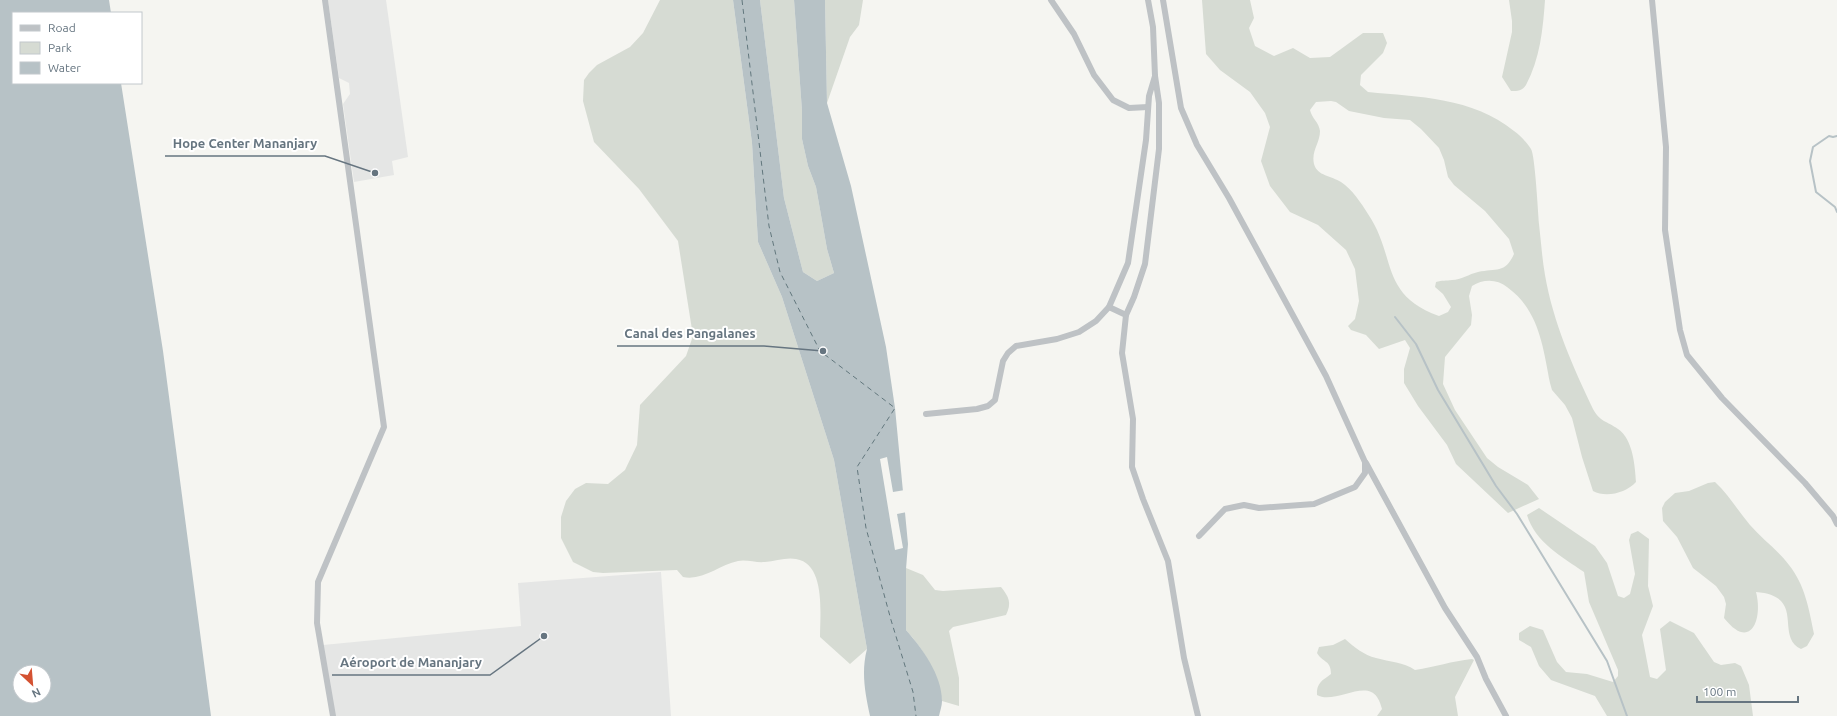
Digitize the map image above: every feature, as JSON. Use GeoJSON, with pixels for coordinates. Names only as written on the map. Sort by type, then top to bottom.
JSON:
{"type":"FeatureCollection","features":[{"type":"Feature","properties":{"kind":"street"},"geometry":{"type":"LineString","coordinates":[[325,0],[384,427],[318,582],[317,623],[333,716]]}},
{"type":"Feature","properties":{"kind":"street"},"geometry":{"type":"LineString","coordinates":[[1051,0],[1074,34],[1094,75],[1113,100],[1129,108],[1148,107]]}},
{"type":"Feature","properties":{"kind":"street"},"geometry":{"type":"LineString","coordinates":[[1148,0],[1159,104],[1159,149],[1145,264],[1126,315],[1122,353],[1133,419],[1132,467],[1168,561],[1184,658],[1198,716]]}},
{"type":"Feature","properties":{"kind":"street"},"geometry":{"type":"LineString","coordinates":[[1163,0],[1181,108],[1192,133],[1326,376],[1365,462],[1445,608],[1477,657],[1486,679],[1506,716]]}},
{"type":"Feature","properties":{"kind":"street"},"geometry":{"type":"LineString","coordinates":[[1652,0],[1666,147],[1665,230],[1680,330],[1687,355],[1722,398],[1805,483],[1833,516],[1837,524]]}},
{"type":"Feature","properties":{"kind":"street"},"geometry":{"type":"LineString","coordinates":[[926,414],[977,409],[988,406],[995,400],[1003,361],[1008,353],[1016,346],[1057,339],[1078,332],[1096,321],[1109,307],[1128,263],[1146,140],[1149,96],[1155,76]]}},
{"type":"Feature","properties":{"kind":"street"},"geometry":{"type":"LineString","coordinates":[[1109,307],[1126,315]]}},
{"type":"Feature","properties":{"kind":"street"},"geometry":{"type":"LineString","coordinates":[[1199,536],[1225,508],[1244,505],[1259,508],[1314,504],[1355,487],[1365,473],[1365,462]]}},
{"type":"Feature","properties":{"kind":"shaded area"},"geometry":{"type":"Polygon","coordinates":[[[328,0],[386,0],[408,157],[392,161],[394,175],[354,182],[343,104],[350,94],[349,83],[339,78],[328,0]]]}},
{"type":"Feature","properties":{"kind":"shaded area"},"geometry":{"type":"Polygon","coordinates":[[[661,572],[671,716],[335,716],[323,645],[521,626],[518,583],[661,572]]]}},
{"type":"Feature","properties":{"kind":"green space"},"geometry":{"type":"Polygon","coordinates":[[[660,0],[733,0],[752,143],[758,242],[782,297],[834,460],[867,649],[850,664],[820,637],[820,604],[817,580],[812,570],[806,563],[796,559],[785,559],[769,562],[741,561],[731,563],[704,575],[690,578],[683,577],[677,570],[603,573],[593,572],[573,562],[561,538],[561,517],[566,501],[575,489],[586,483],[608,484],[625,470],[637,445],[640,405],[686,356],[693,336],[678,241],[639,189],[594,142],[583,101],[584,80],[589,73],[597,65],[630,47],[643,33],[660,0]]]}},
{"type":"Feature","properties":{"kind":"green space"},"geometry":{"type":"Polygon","coordinates":[[[760,0],[794,0],[802,111],[802,139],[808,166],[816,187],[827,249],[834,273],[817,281],[803,272],[784,198],[760,0]]]}},
{"type":"Feature","properties":{"kind":"green space"},"geometry":{"type":"Polygon","coordinates":[[[825,0],[863,0],[859,25],[850,37],[827,103],[825,0]]]}},
{"type":"Feature","properties":{"kind":"green space"},"geometry":{"type":"Polygon","coordinates":[[[1202,0],[1250,0],[1254,18],[1249,28],[1255,46],[1274,56],[1293,48],[1310,58],[1330,57],[1363,33],[1383,33],[1387,43],[1383,53],[1361,75],[1360,85],[1368,92],[1426,98],[1463,105],[1481,111],[1498,120],[1521,137],[1531,149],[1532,153],[1544,269],[1558,327],[1571,361],[1593,409],[1598,416],[1618,429],[1627,439],[1635,468],[1636,482],[1632,486],[1621,492],[1610,494],[1593,491],[1572,418],[1565,405],[1552,390],[1542,343],[1533,318],[1518,296],[1503,284],[1494,281],[1485,281],[1472,286],[1469,296],[1472,315],[1471,325],[1445,357],[1443,384],[1455,410],[1487,458],[1498,467],[1528,485],[1539,499],[1508,513],[1456,464],[1447,445],[1418,406],[1404,383],[1404,369],[1410,348],[1405,340],[1379,349],[1366,335],[1351,330],[1348,326],[1355,319],[1359,301],[1355,269],[1346,250],[1318,225],[1290,212],[1270,186],[1261,161],[1270,127],[1265,113],[1250,92],[1220,70],[1206,54],[1202,0]],[[1316,102],[1310,110],[1320,131],[1313,159],[1316,168],[1321,173],[1345,185],[1353,192],[1377,230],[1392,273],[1398,285],[1407,297],[1420,307],[1439,316],[1448,312],[1451,307],[1443,294],[1435,287],[1436,282],[1455,280],[1478,272],[1499,269],[1507,265],[1514,254],[1509,239],[1485,211],[1454,185],[1448,177],[1444,160],[1439,148],[1410,120],[1384,118],[1349,111],[1336,102],[1316,102]]]}},
{"type":"Feature","properties":{"kind":"green space"},"geometry":{"type":"Polygon","coordinates":[[[1509,0],[1545,0],[1542,33],[1535,65],[1526,85],[1521,90],[1516,91],[1511,91],[1502,77],[1512,32],[1509,0]]]}},
{"type":"Feature","properties":{"kind":"green space"},"geometry":{"type":"Polygon","coordinates":[[[1715,482],[1725,492],[1750,525],[1780,554],[1799,581],[1806,598],[1814,634],[1807,646],[1801,649],[1793,643],[1790,635],[1786,608],[1781,601],[1771,595],[1756,592],[1758,612],[1753,628],[1748,632],[1741,632],[1733,628],[1724,618],[1726,604],[1724,597],[1716,586],[1693,568],[1677,537],[1663,521],[1662,508],[1665,502],[1675,493],[1689,491],[1708,483],[1715,482]]]}},
{"type":"Feature","properties":{"kind":"green space"},"geometry":{"type":"Polygon","coordinates":[[[1539,508],[1595,546],[1607,563],[1618,596],[1624,598],[1630,594],[1635,574],[1629,540],[1631,534],[1638,531],[1649,539],[1648,586],[1653,606],[1642,635],[1650,677],[1657,679],[1666,670],[1660,629],[1670,621],[1694,633],[1714,662],[1721,665],[1735,663],[1741,666],[1749,685],[1753,716],[1607,716],[1595,696],[1551,680],[1539,666],[1531,647],[1519,640],[1519,633],[1530,626],[1543,630],[1557,662],[1566,672],[1587,674],[1613,682],[1618,676],[1618,670],[1589,602],[1584,572],[1550,548],[1536,533],[1531,525],[1527,515],[1539,508]]]}},
{"type":"Feature","properties":{"kind":"green space"},"geometry":{"type":"Polygon","coordinates":[[[906,568],[923,575],[935,590],[943,591],[1001,587],[1008,597],[1009,607],[1006,615],[953,627],[949,631],[959,678],[959,706],[942,701],[937,681],[930,663],[906,630],[906,568]]]}},
{"type":"Feature","properties":{"kind":"green space"},"geometry":{"type":"Polygon","coordinates":[[[1345,639],[1367,655],[1401,664],[1415,670],[1465,660],[1474,660],[1455,697],[1458,716],[1377,716],[1382,709],[1380,703],[1372,692],[1365,690],[1332,697],[1317,695],[1319,685],[1331,674],[1330,666],[1317,653],[1319,647],[1333,645],[1345,639]]]}},
{"type":"Feature","properties":{"kind":"water"},"geometry":{"type":"Polygon","coordinates":[[[0,0],[109,0],[111,12],[12,12],[12,84],[121,84],[163,351],[211,716],[0,716],[0,0]]]}},
{"type":"Feature","properties":{"kind":"water"},"geometry":{"type":"Polygon","coordinates":[[[733,0],[760,0],[784,198],[803,272],[817,281],[834,273],[827,249],[816,187],[808,166],[802,139],[802,111],[794,0],[825,0],[827,103],[851,186],[886,347],[895,408],[908,544],[906,569],[906,630],[930,662],[939,681],[942,701],[939,716],[870,716],[865,691],[864,674],[867,649],[834,460],[782,297],[758,242],[752,143],[733,0]]]}},
{"type":"Feature","properties":{"kind":"pier"},"geometry":{"type":"Polygon","coordinates":[[[887,457],[893,492],[905,490],[907,512],[897,514],[903,548],[895,550],[880,459],[887,457]]]}},
{"type":"Feature","properties":{"kind":"waterway"},"geometry":{"type":"LineString","coordinates":[[1837,136],[1829,136],[1813,147],[1810,161],[1816,192],[1835,207],[1837,212]]}},
{"type":"Feature","properties":{"kind":"waterway"},"geometry":{"type":"LineString","coordinates":[[1395,317],[1416,344],[1438,390],[1496,486],[1517,514],[1607,661],[1627,716]]}},
{"type":"Feature","properties":{"kind":"ferry route"},"geometry":{"type":"LineString","coordinates":[[742,0],[769,226],[780,272],[820,351],[895,408],[857,467],[866,528],[891,620],[913,692],[916,716]]}},
{"type":"Feature","properties":{"kind":"place","name":"Hope Center Mananjary"},"geometry":{"type":"Point","coordinates":[375,173]}},
{"type":"Feature","properties":{"kind":"place","name":"Canal des Pangalanes"},"geometry":{"type":"Point","coordinates":[823,351]}},
{"type":"Feature","properties":{"kind":"place","name":"Aéroport de Mananjary"},"geometry":{"type":"Point","coordinates":[544,636]}}]}
